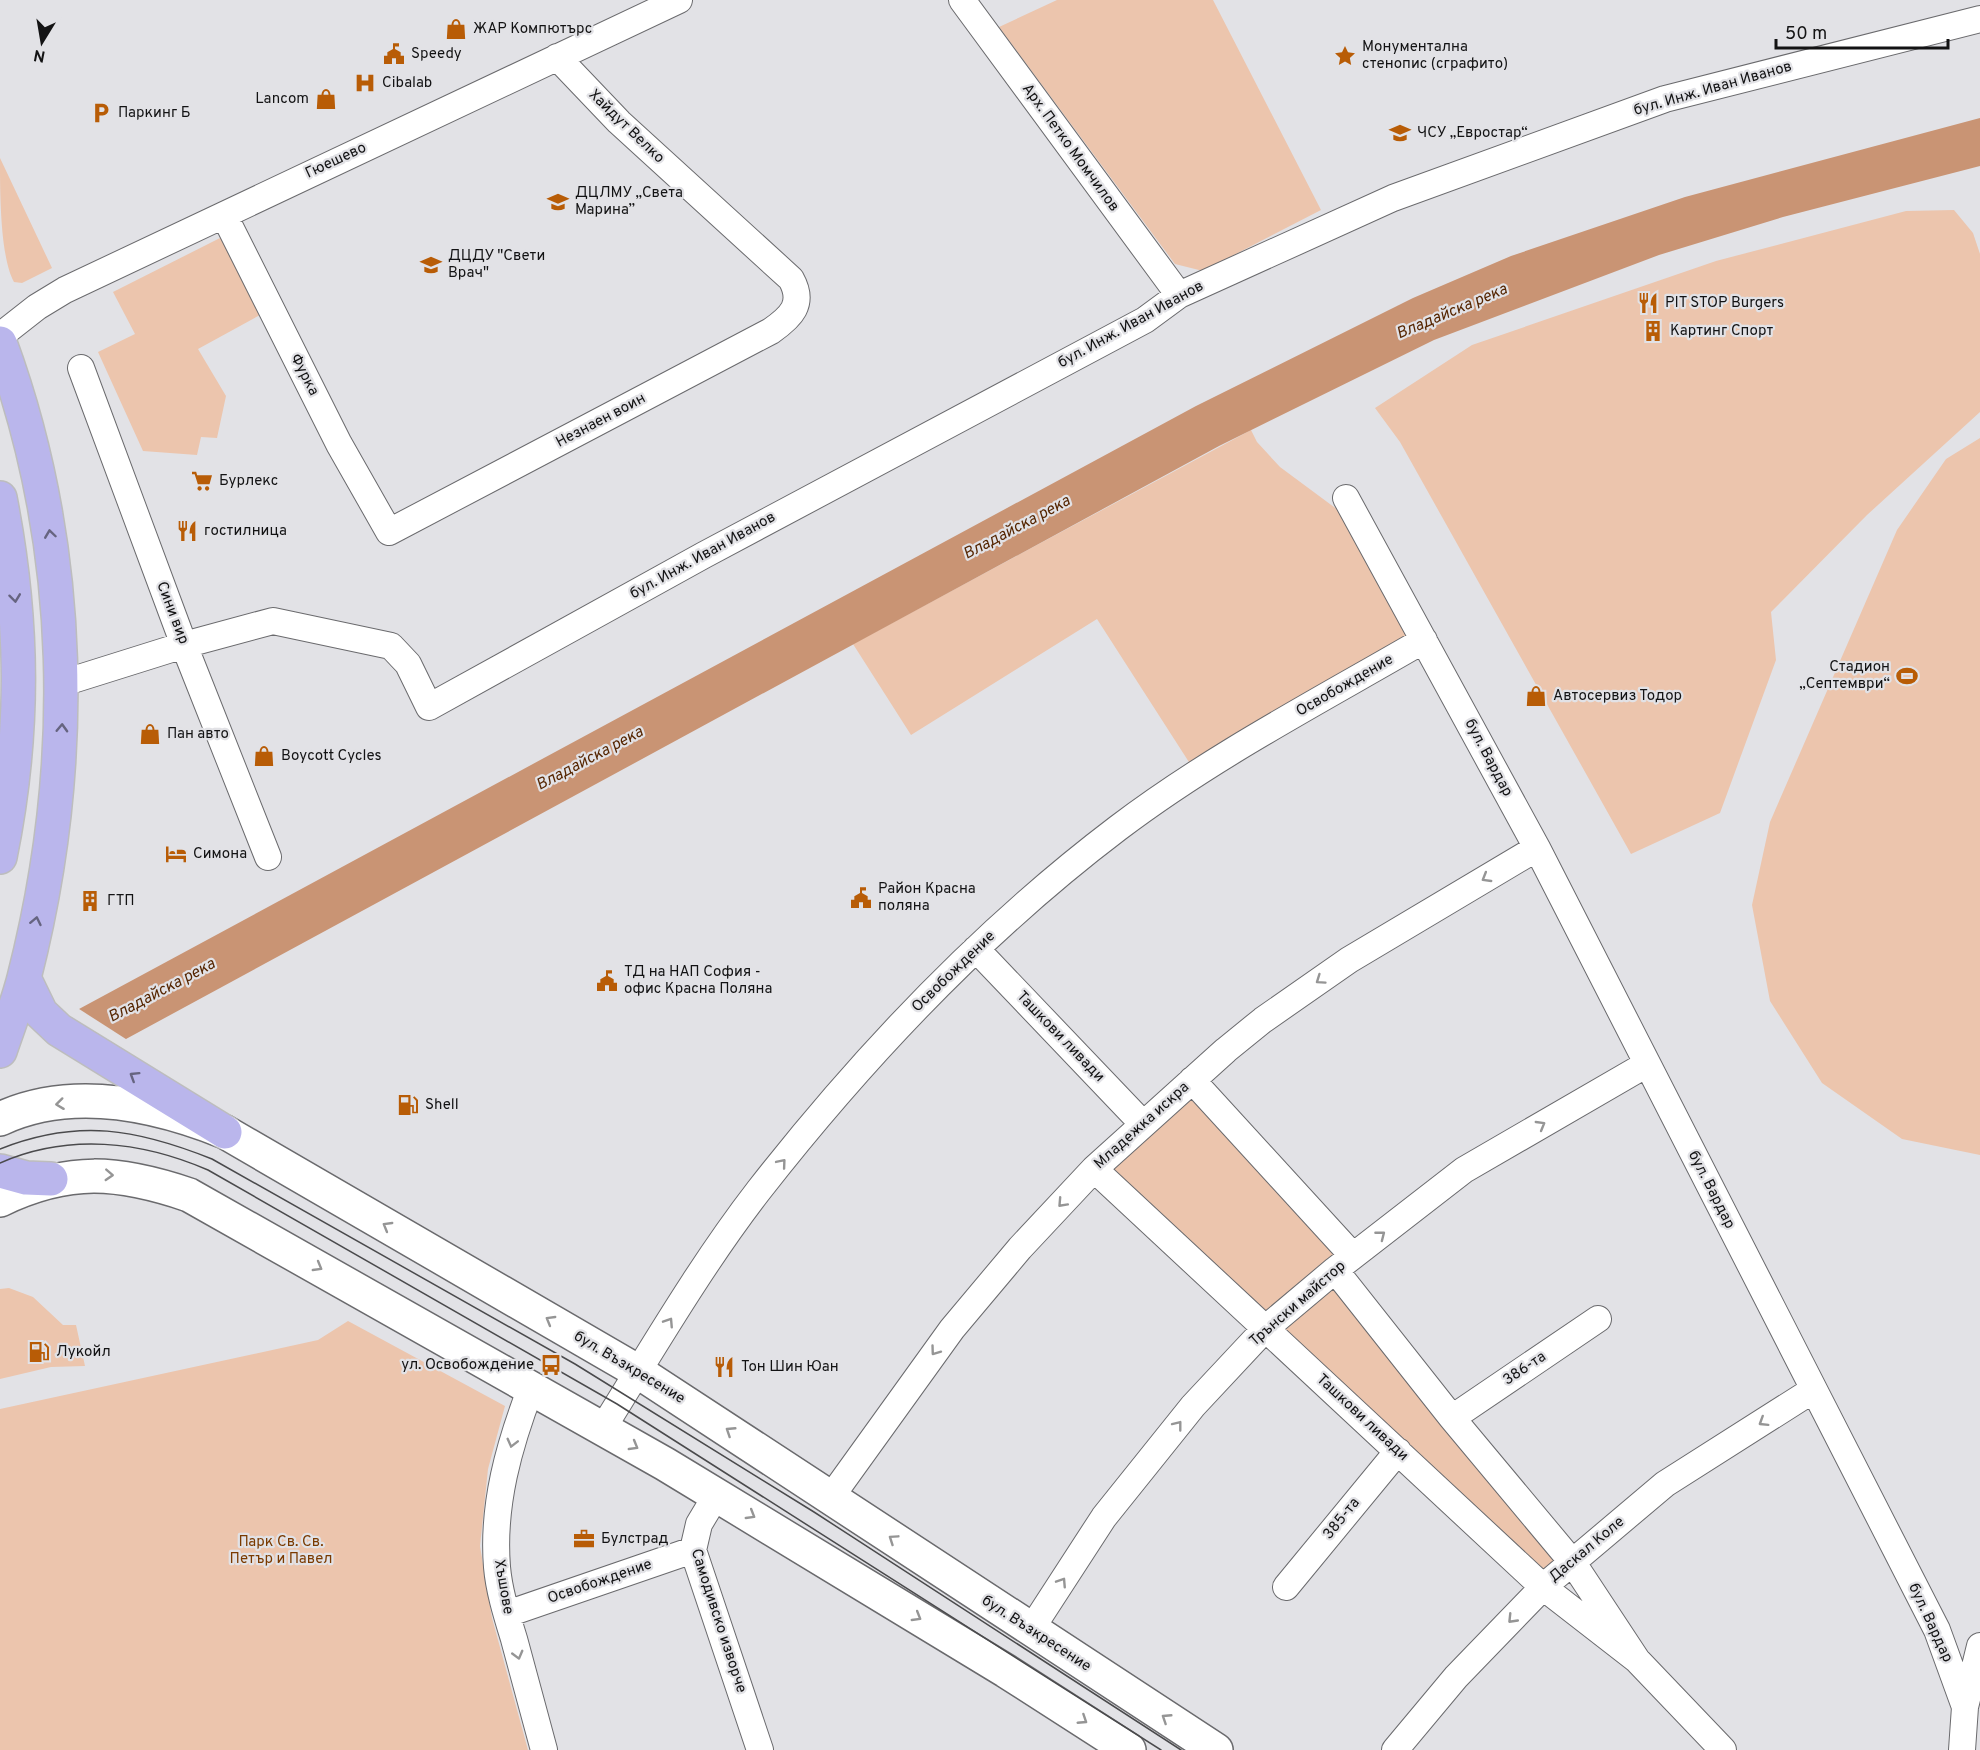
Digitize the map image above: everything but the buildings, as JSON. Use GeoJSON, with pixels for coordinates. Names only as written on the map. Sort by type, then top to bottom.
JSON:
{"type":"FeatureCollection","features":[{"type":"Feature","properties":{"kind":"main road"},"geometry":{"type":"LineString","coordinates":[[0,343],[28,433],[49,526],[59,616],[63,684],[61,752],[54,819],[24,978],[0,1051]]}},
{"type":"Feature","properties":{"kind":"main road"},"geometry":{"type":"LineString","coordinates":[[0,498],[18,621],[10,694],[9,802],[0,857]]}},
{"type":"Feature","properties":{"kind":"main road"},"geometry":{"type":"LineString","coordinates":[[24,978],[41,1013],[59,1030],[225,1132]]}},
{"type":"Feature","properties":{"kind":"main road","name":"бул. Възкресение"},"geometry":{"type":"LineString","coordinates":[[0,1119],[48,1105],[103,1101],[159,1109],[225,1132],[638,1371],[1030,1631],[1216,1750]]}},
{"type":"Feature","properties":{"kind":"main road"},"geometry":{"type":"LineString","coordinates":[[0,1171],[26,1178],[51,1179],[93,1174],[119,1175],[189,1195],[717,1494],[1006,1671],[1129,1750]]}},
{"type":"Feature","properties":{"kind":"main road"},"geometry":{"type":"LineString","coordinates":[[0,1200],[51,1179]]}},
{"type":"Feature","properties":{"kind":"street","name":"Гюешево"},"geometry":{"type":"LineString","coordinates":[[0,336],[50,298],[679,0]]}},
{"type":"Feature","properties":{"kind":"street","name":"Арх. Петко Момчилов"},"geometry":{"type":"LineString","coordinates":[[962,0],[1179,295]]}},
{"type":"Feature","properties":{"kind":"street","name":"бул. Инж. Иван Иванов"},"geometry":{"type":"LineString","coordinates":[[184,645],[260,622],[273,621],[380,642],[391,646],[401,654],[429,707],[704,555],[1145,320],[1179,295],[1393,198],[1665,99],[1980,19]]}},
{"type":"Feature","properties":{"kind":"street","name":"Хайдут Велко"},"geometry":{"type":"LineString","coordinates":[[557,57],[619,122],[792,279],[798,295]]}},
{"type":"Feature","properties":{"kind":"street","name":"Фурка"},"geometry":{"type":"LineString","coordinates":[[224,215],[339,444],[389,532]]}},
{"type":"Feature","properties":{"kind":"street","name":"Незнаен воин"},"geometry":{"type":"LineString","coordinates":[[389,532],[771,332],[794,311],[798,295]]}},
{"type":"Feature","properties":{"kind":"street","name":"Сини вир"},"geometry":{"type":"LineString","coordinates":[[81,368],[184,645],[268,856]]}},
{"type":"Feature","properties":{"kind":"street","name":"бул. Вардар"},"geometry":{"type":"LineString","coordinates":[[1346,498],[1537,848],[1812,1390],[1937,1630],[1965,1707],[1962,1750]]}},
{"type":"Feature","properties":{"kind":"street","name":"Освобождение"},"geometry":{"type":"LineString","coordinates":[[603,1428],[716,1249],[759,1191],[856,1074],[976,949],[1079,858],[1196,773],[1424,640]]}},
{"type":"Feature","properties":{"kind":"street"},"geometry":{"type":"LineString","coordinates":[[63,684],[184,645]]}},
{"type":"Feature","properties":{"kind":"street","name":"Младежка искра"},"geometry":{"type":"LineString","coordinates":[[831,1497],[952,1329],[1020,1248],[1094,1169],[1192,1080],[1263,1020],[1349,960],[1537,848]]}},
{"type":"Feature","properties":{"kind":"street","name":"Ташкови ливади"},"geometry":{"type":"LineString","coordinates":[[976,949],[1143,1124]]}},
{"type":"Feature","properties":{"kind":"street","name":"Трънски майстор"},"geometry":{"type":"LineString","coordinates":[[1030,1631],[1104,1517],[1193,1406],[1266,1328],[1344,1263],[1464,1170],[1647,1064]]}},
{"type":"Feature","properties":{"kind":"street","name":"Ташкови ливади"},"geometry":{"type":"LineString","coordinates":[[1192,1080],[1344,1263],[1452,1418],[1573,1563],[1637,1660]]}},
{"type":"Feature","properties":{"kind":"street","name":"Ташкови ливади"},"geometry":{"type":"LineString","coordinates":[[1094,1169],[1543,1587],[1637,1660],[1723,1750]]}},
{"type":"Feature","properties":{"kind":"street","name":"386-та"},"geometry":{"type":"LineString","coordinates":[[1452,1418],[1598,1319]]}},
{"type":"Feature","properties":{"kind":"street","name":"Хъшове"},"geometry":{"type":"LineString","coordinates":[[531,1388],[514,1436],[497,1514],[497,1570],[544,1750]]}},
{"type":"Feature","properties":{"kind":"street","name":"Даскал Коле"},"geometry":{"type":"LineString","coordinates":[[1395,1750],[1456,1677],[1543,1587],[1665,1484],[1812,1390]]}},
{"type":"Feature","properties":{"kind":"street","name":"385-та"},"geometry":{"type":"LineString","coordinates":[[1286,1587],[1398,1451]]}},
{"type":"Feature","properties":{"kind":"street","name":"Самодивско изворче"},"geometry":{"type":"LineString","coordinates":[[717,1494],[699,1524],[693,1550],[760,1750]]}},
{"type":"Feature","properties":{"kind":"street","name":"Освобождение"},"geometry":{"type":"LineString","coordinates":[[507,1614],[693,1550]]}},
{"type":"Feature","properties":{"kind":"street"},"geometry":{"type":"LineString","coordinates":[[1965,1707],[1980,1646]]}},
{"type":"Feature","properties":{"kind":"green space"},"geometry":{"type":"Polygon","coordinates":[[[1057,0],[1213,0],[1321,210],[1203,271],[1175,264],[999,27],[1057,0]]]}},
{"type":"Feature","properties":{"kind":"green space"},"geometry":{"type":"Polygon","coordinates":[[[0,158],[52,268],[22,283],[14,282],[9,271],[3,240],[0,158]]]}},
{"type":"Feature","properties":{"kind":"green space"},"geometry":{"type":"Polygon","coordinates":[[[1954,210],[1973,233],[1980,254],[1980,412],[1867,515],[1771,612],[1776,660],[1720,813],[1631,854],[1400,442],[1375,408],[1472,345],[1716,261],[1906,211],[1954,210]]]}},
{"type":"Feature","properties":{"kind":"green space"},"geometry":{"type":"Polygon","coordinates":[[[222,237],[260,315],[198,349],[226,396],[217,438],[201,437],[197,455],[143,451],[98,352],[135,334],[113,292],[222,237]]]}},
{"type":"Feature","properties":{"kind":"green space"},"geometry":{"type":"Polygon","coordinates":[[[1251,430],[1257,442],[1280,467],[1338,510],[1410,637],[1196,773],[1097,619],[911,735],[853,644],[1251,430]]]}},
{"type":"Feature","properties":{"kind":"green space","name":"Стадион „Септември“"},"geometry":{"type":"Polygon","coordinates":[[[1980,438],[1980,1155],[1902,1139],[1822,1083],[1770,1001],[1752,905],[1770,822],[1897,530],[1946,459],[1980,438]]]}},
{"type":"Feature","properties":{"kind":"green space"},"geometry":{"type":"Polygon","coordinates":[[[1192,1080],[1353,1256],[1266,1328],[1094,1169],[1192,1080]]]}},
{"type":"Feature","properties":{"kind":"green space"},"geometry":{"type":"Polygon","coordinates":[[[1335,1274],[1569,1562],[1542,1581],[1270,1328],[1335,1274]]]}},
{"type":"Feature","properties":{"kind":"green space"},"geometry":{"type":"Polygon","coordinates":[[[9,1288],[33,1297],[63,1325],[76,1325],[85,1366],[51,1367],[0,1379],[0,1289],[9,1288]]]}},
{"type":"Feature","properties":{"kind":"green space","name":"Парк Св. Св. Петър и Павел"},"geometry":{"type":"Polygon","coordinates":[[[348,1321],[505,1406],[488,1469],[480,1546],[492,1618],[528,1750],[0,1750],[0,1409],[318,1340],[348,1321]]]}},
{"type":"Feature","properties":{"kind":"water","name":"Владайска река"},"geometry":{"type":"Polygon","coordinates":[[[1980,118],[1980,166],[1783,217],[1659,255],[1434,340],[1219,446],[126,1039],[0,1103],[0,1048],[79,1009],[1196,406],[1413,298],[1511,256],[1685,197],[1980,118]]]}},
{"type":"Feature","properties":{"kind":"pier"},"geometry":{"type":"Polygon","coordinates":[[[76,1007],[129,1041],[0,1106],[0,1045],[76,1007]]]}},
{"type":"Feature","properties":{"kind":"tram line"},"geometry":{"type":"LineString","coordinates":[[0,1149],[55,1133],[107,1131],[158,1140],[212,1159],[575,1364],[814,1512],[1181,1750]]}},
{"type":"Feature","properties":{"kind":"tram line"},"geometry":{"type":"LineString","coordinates":[[0,1163],[26,1153],[52,1147],[104,1144],[157,1152],[208,1170],[617,1404],[1161,1750]]}},
{"type":"Feature","properties":{"kind":"place","name":"ЖАР Компютърс"},"geometry":{"type":"Point","coordinates":[456,29]}},
{"type":"Feature","properties":{"kind":"place","name":"Speedy"},"geometry":{"type":"Point","coordinates":[394,54]}},
{"type":"Feature","properties":{"kind":"place","name":"Монументална стенопис (сграфито)"},"geometry":{"type":"Point","coordinates":[1345,56]}},
{"type":"Feature","properties":{"kind":"place","name":"Cibalab"},"geometry":{"type":"Point","coordinates":[365,83]}},
{"type":"Feature","properties":{"kind":"place","name":"Lancom"},"geometry":{"type":"Point","coordinates":[326,99]}},
{"type":"Feature","properties":{"kind":"place","name":"Паркинг Б"},"geometry":{"type":"Point","coordinates":[101,113]}},
{"type":"Feature","properties":{"kind":"place","name":"ЧСУ „Евростар“"},"geometry":{"type":"Point","coordinates":[1400,133]}},
{"type":"Feature","properties":{"kind":"place","name":"ДЦЛМУ „Света Марина”"},"geometry":{"type":"Point","coordinates":[558,202]}},
{"type":"Feature","properties":{"kind":"place","name":"ДЦДУ \"Свети Врач\""},"geometry":{"type":"Point","coordinates":[431,265]}},
{"type":"Feature","properties":{"kind":"place","name":"PIT STOP Burgers"},"geometry":{"type":"Point","coordinates":[1648,303]}},
{"type":"Feature","properties":{"kind":"place","name":"Картинг Спорт"},"geometry":{"type":"Point","coordinates":[1653,331]}},
{"type":"Feature","properties":{"kind":"place","name":"Бурлекс"},"geometry":{"type":"Point","coordinates":[202,481]}},
{"type":"Feature","properties":{"kind":"place","name":"гостилница"},"geometry":{"type":"Point","coordinates":[187,531]}},
{"type":"Feature","properties":{"kind":"place","name":"Стадион „Септември“"},"geometry":{"type":"Point","coordinates":[1907,676]}},
{"type":"Feature","properties":{"kind":"place","name":"Автосервиз Тодор"},"geometry":{"type":"Point","coordinates":[1536,696]}},
{"type":"Feature","properties":{"kind":"place","name":"Пан авто"},"geometry":{"type":"Point","coordinates":[150,734]}},
{"type":"Feature","properties":{"kind":"place","name":"Boycott Cycles"},"geometry":{"type":"Point","coordinates":[264,756]}},
{"type":"Feature","properties":{"kind":"place","name":"Симона"},"geometry":{"type":"Point","coordinates":[176,854]}},
{"type":"Feature","properties":{"kind":"place","name":"Район Красна поляна"},"geometry":{"type":"Point","coordinates":[861,898]}},
{"type":"Feature","properties":{"kind":"place","name":"ГТП"},"geometry":{"type":"Point","coordinates":[90,901]}},
{"type":"Feature","properties":{"kind":"place","name":"ТД на НАП София - офис Красна Поляна"},"geometry":{"type":"Point","coordinates":[607,981]}},
{"type":"Feature","properties":{"kind":"place","name":"Shell"},"geometry":{"type":"Point","coordinates":[408,1105]}},
{"type":"Feature","properties":{"kind":"place","name":"Лукойл"},"geometry":{"type":"Point","coordinates":[39,1352]}},
{"type":"Feature","properties":{"kind":"place","name":"ул. Освобождение"},"geometry":{"type":"Point","coordinates":[551,1365]}},
{"type":"Feature","properties":{"kind":"place","name":"Тон Шин Юан"},"geometry":{"type":"Point","coordinates":[724,1367]}},
{"type":"Feature","properties":{"kind":"place","name":"Булстрад"},"geometry":{"type":"Point","coordinates":[584,1539]}}]}
